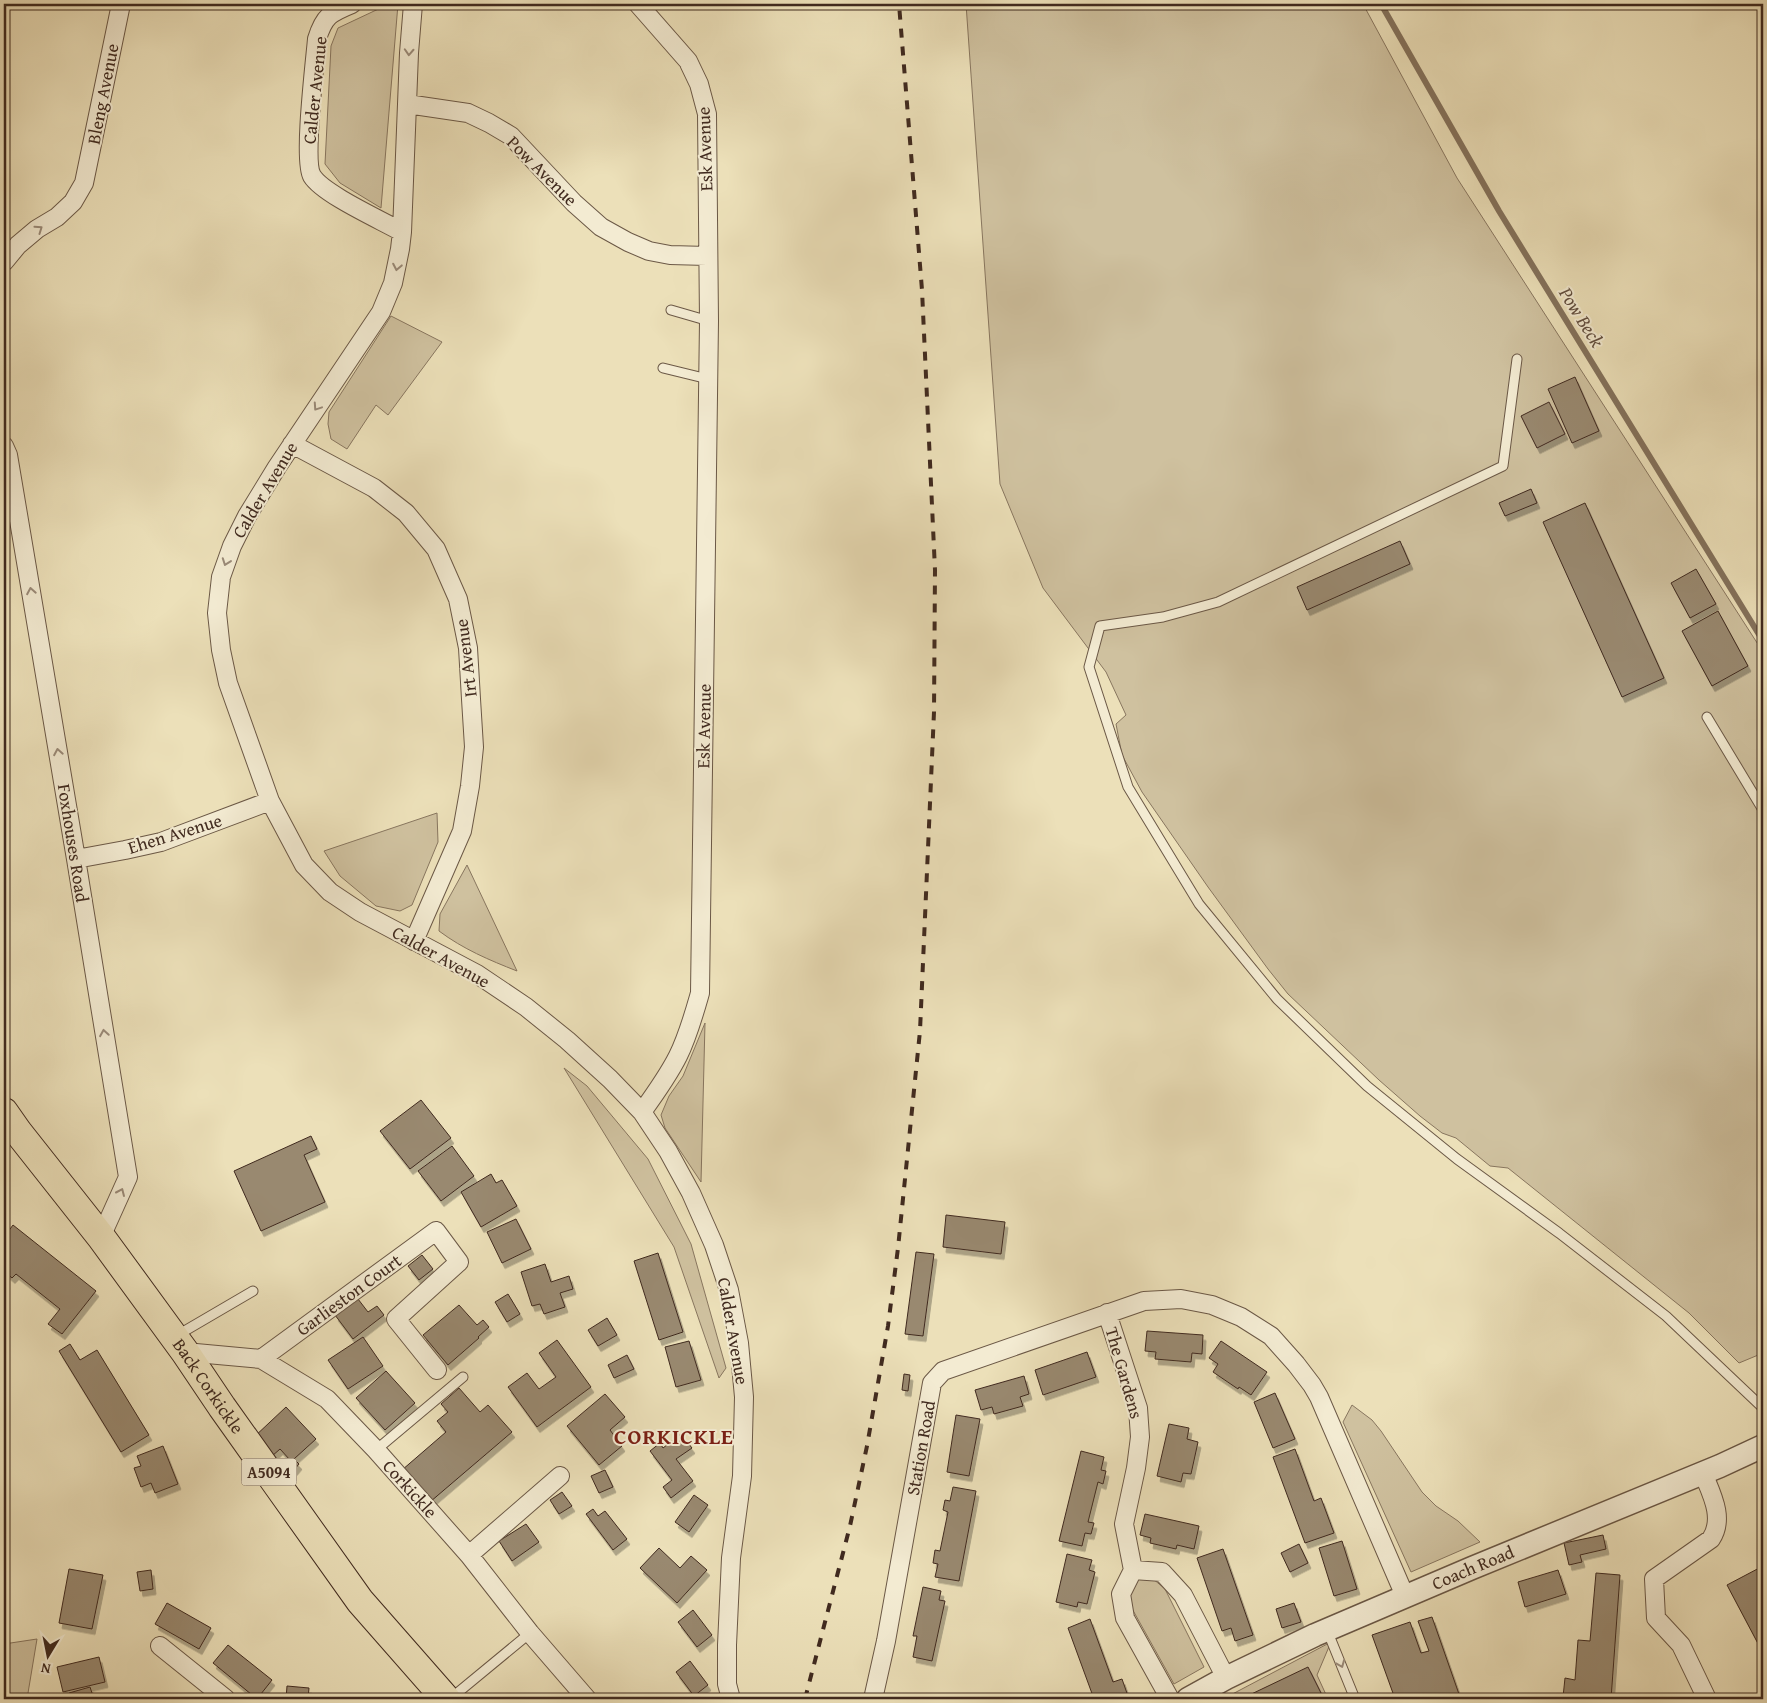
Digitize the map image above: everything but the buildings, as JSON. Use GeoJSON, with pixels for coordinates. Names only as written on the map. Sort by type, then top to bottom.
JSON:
{"type":"FeatureCollection","features":[{"type":"Feature","properties":{"kind":"main road","name":"A5094"},"geometry":{"type":"LineString","coordinates":[[4,1112],[101,1236]]}},
{"type":"Feature","properties":{"kind":"main road","name":"Back Corkickle"},"geometry":{"type":"LineString","coordinates":[[101,1236],[360,1601],[448,1699]]}},
{"type":"Feature","properties":{"kind":"street","name":"Bleng Avenue"},"geometry":{"type":"LineString","coordinates":[[4,262],[18,245],[68,207],[84,183],[121,4]]}},
{"type":"Feature","properties":{"kind":"street","name":"Calder Avenue"},"geometry":{"type":"LineString","coordinates":[[352,4],[337,10],[322,22],[317,39],[308,154],[311,175],[325,190],[402,232]]}},
{"type":"Feature","properties":{"kind":"street","name":"Calder Avenue"},"geometry":{"type":"LineString","coordinates":[[413,4],[402,232],[393,283],[381,312],[292,444],[247,516],[232,546],[221,577],[217,613],[220,650],[228,684],[270,801],[304,865],[330,892],[360,912],[477,974],[526,1007],[567,1040],[610,1079],[642,1112],[668,1151],[686,1185],[714,1245],[729,1290],[739,1343],[744,1397],[742,1476],[731,1558],[727,1684],[730,1699]]}},
{"type":"Feature","properties":{"kind":"street","name":"Esk Avenue"},"geometry":{"type":"LineString","coordinates":[[638,4],[688,61],[700,84],[707,114],[709,324],[700,993],[678,1056],[662,1084],[642,1112]]}},
{"type":"Feature","properties":{"kind":"street","name":"Pow Avenue"},"geometry":{"type":"LineString","coordinates":[[407,104],[468,113],[511,136],[574,203],[601,227],[649,251],[670,255],[708,256]]}},
{"type":"Feature","properties":{"kind":"street","name":"Irt Avenue"},"geometry":{"type":"LineString","coordinates":[[292,444],[374,488],[406,513],[436,549],[458,599],[468,648],[474,747],[470,786],[462,831],[414,941]]}},
{"type":"Feature","properties":{"kind":"street","name":"Foxhouses Road"},"geometry":{"type":"LineString","coordinates":[[4,446],[9,465],[76,859],[128,1177],[101,1236]]}},
{"type":"Feature","properties":{"kind":"street","name":"Ehen Avenue"},"geometry":{"type":"LineString","coordinates":[[76,859],[161,842],[270,801]]}},
{"type":"Feature","properties":{"kind":"street","name":"Garlieston Court"},"geometry":{"type":"LineString","coordinates":[[261,1359],[436,1231],[459,1262],[396,1319],[437,1370]]}},
{"type":"Feature","properties":{"kind":"street","name":"The Gardens"},"geometry":{"type":"LineString","coordinates":[[1133,1570],[1124,1524],[1136,1468],[1140,1437],[1138,1408],[1107,1313],[1144,1301],[1181,1299],[1212,1305],[1241,1317],[1271,1336],[1296,1364],[1319,1397],[1404,1596]]}},
{"type":"Feature","properties":{"kind":"street","name":"Station Road"},"geometry":{"type":"LineString","coordinates":[[873,1699],[886,1640],[932,1383],[943,1372],[1107,1313]]}},
{"type":"Feature","properties":{"kind":"street","name":"Corkickle"},"geometry":{"type":"LineString","coordinates":[[180,1345],[261,1359],[327,1399],[376,1450],[469,1555],[530,1633],[587,1699]]}},
{"type":"Feature","properties":{"kind":"street","name":"Coach Road"},"geometry":{"type":"LineString","coordinates":[[1188,1699],[1226,1678],[1327,1629],[1720,1466],[1763,1446]]}},
{"type":"Feature","properties":{"kind":"street"},"geometry":{"type":"LineString","coordinates":[[1702,1473],[1716,1509],[1717,1523],[1714,1534],[1711,1539],[1654,1580],[1656,1618],[1681,1645],[1707,1699]]}},
{"type":"Feature","properties":{"kind":"street"},"geometry":{"type":"LineString","coordinates":[[469,1555],[560,1476]]}},
{"type":"Feature","properties":{"kind":"street"},"geometry":{"type":"LineString","coordinates":[[1170,1699],[1125,1618],[1121,1594],[1133,1570],[1162,1572],[1183,1594],[1226,1678]]}},
{"type":"Feature","properties":{"kind":"street"},"geometry":{"type":"LineString","coordinates":[[160,1646],[226,1699]]}},
{"type":"Feature","properties":{"kind":"lane"},"geometry":{"type":"LineString","coordinates":[[671,310],[709,324]]}},
{"type":"Feature","properties":{"kind":"lane"},"geometry":{"type":"LineString","coordinates":[[1518,359],[1503,466],[1218,602],[1164,617],[1100,626],[1089,667],[1128,786],[1199,904],[1277,999],[1366,1086],[1457,1159],[1559,1233],[1666,1316],[1763,1408]]}},
{"type":"Feature","properties":{"kind":"lane"},"geometry":{"type":"LineString","coordinates":[[663,368],[708,379]]}},
{"type":"Feature","properties":{"kind":"lane"},"geometry":{"type":"LineString","coordinates":[[1707,716],[1763,810]]}},
{"type":"Feature","properties":{"kind":"lane"},"geometry":{"type":"LineString","coordinates":[[180,1345],[253,1291]]}},
{"type":"Feature","properties":{"kind":"lane"},"geometry":{"type":"LineString","coordinates":[[376,1450],[463,1377]]}},
{"type":"Feature","properties":{"kind":"lane"},"geometry":{"type":"LineString","coordinates":[[1327,1629],[1356,1699]]}},
{"type":"Feature","properties":{"kind":"lane"},"geometry":{"type":"LineString","coordinates":[[448,1699],[530,1633]]}},
{"type":"Feature","properties":{"kind":"shaded area"},"geometry":{"type":"Polygon","coordinates":[[[389,4],[398,4],[381,208],[340,183],[325,164],[331,46],[338,28],[389,4]]]}},
{"type":"Feature","properties":{"kind":"shaded area"},"geometry":{"type":"Polygon","coordinates":[[[966,4],[1363,4],[1457,178],[1763,652],[1763,1353],[1739,1363],[1689,1313],[1508,1168],[1490,1166],[1456,1138],[1442,1133],[1420,1116],[1379,1080],[1288,994],[1208,887],[1142,792],[1122,755],[1116,724],[1126,715],[1106,672],[1043,588],[1000,484],[966,4]]]}},
{"type":"Feature","properties":{"kind":"shaded area"},"geometry":{"type":"Polygon","coordinates":[[[391,316],[442,342],[388,415],[376,405],[347,449],[331,439],[328,424],[329,412],[391,316]]]}},
{"type":"Feature","properties":{"kind":"shaded area"},"geometry":{"type":"Polygon","coordinates":[[[437,813],[438,842],[412,905],[400,911],[376,906],[340,876],[324,851],[437,813]]]}},
{"type":"Feature","properties":{"kind":"shaded area"},"geometry":{"type":"Polygon","coordinates":[[[467,865],[517,971],[476,954],[439,931],[440,914],[467,865]]]}},
{"type":"Feature","properties":{"kind":"shaded area"},"geometry":{"type":"Polygon","coordinates":[[[705,1023],[701,1182],[665,1128],[661,1115],[669,1096],[683,1076],[705,1023]]]}},
{"type":"Feature","properties":{"kind":"shaded area"},"geometry":{"type":"Polygon","coordinates":[[[564,1068],[587,1086],[648,1159],[691,1244],[726,1368],[719,1378],[674,1247],[564,1068]]]}},
{"type":"Feature","properties":{"kind":"shaded area"},"geometry":{"type":"Polygon","coordinates":[[[1352,1405],[1372,1420],[1381,1431],[1422,1492],[1436,1506],[1458,1521],[1480,1542],[1411,1572],[1343,1422],[1352,1405]]]}},
{"type":"Feature","properties":{"kind":"shaded area"},"geometry":{"type":"Polygon","coordinates":[[[1138,1578],[1152,1578],[1165,1589],[1204,1667],[1174,1684],[1130,1605],[1131,1587],[1138,1578]]]}},
{"type":"Feature","properties":{"kind":"shaded area"},"geometry":{"type":"Polygon","coordinates":[[[37,1639],[27,1699],[4,1699],[4,1644],[37,1639]]]}},
{"type":"Feature","properties":{"kind":"shaded area"},"geometry":{"type":"Polygon","coordinates":[[[1331,1642],[1317,1675],[1328,1699],[1223,1699],[1331,1642]]]}},
{"type":"Feature","properties":{"kind":"waterway","name":"Pow Beck"},"geometry":{"type":"LineString","coordinates":[[1381,4],[1499,211],[1763,641]]}},
{"type":"Feature","properties":{"kind":"railway"},"geometry":{"type":"LineString","coordinates":[[805,1699],[850,1526],[867,1446],[888,1326],[898,1248],[920,1031],[934,712],[935,570],[922,290],[899,4]]}},
{"type":"Feature","properties":{"kind":"district","name":"CORKICKLE"},"geometry":{"type":"Point","coordinates":[674,1436]}}]}
